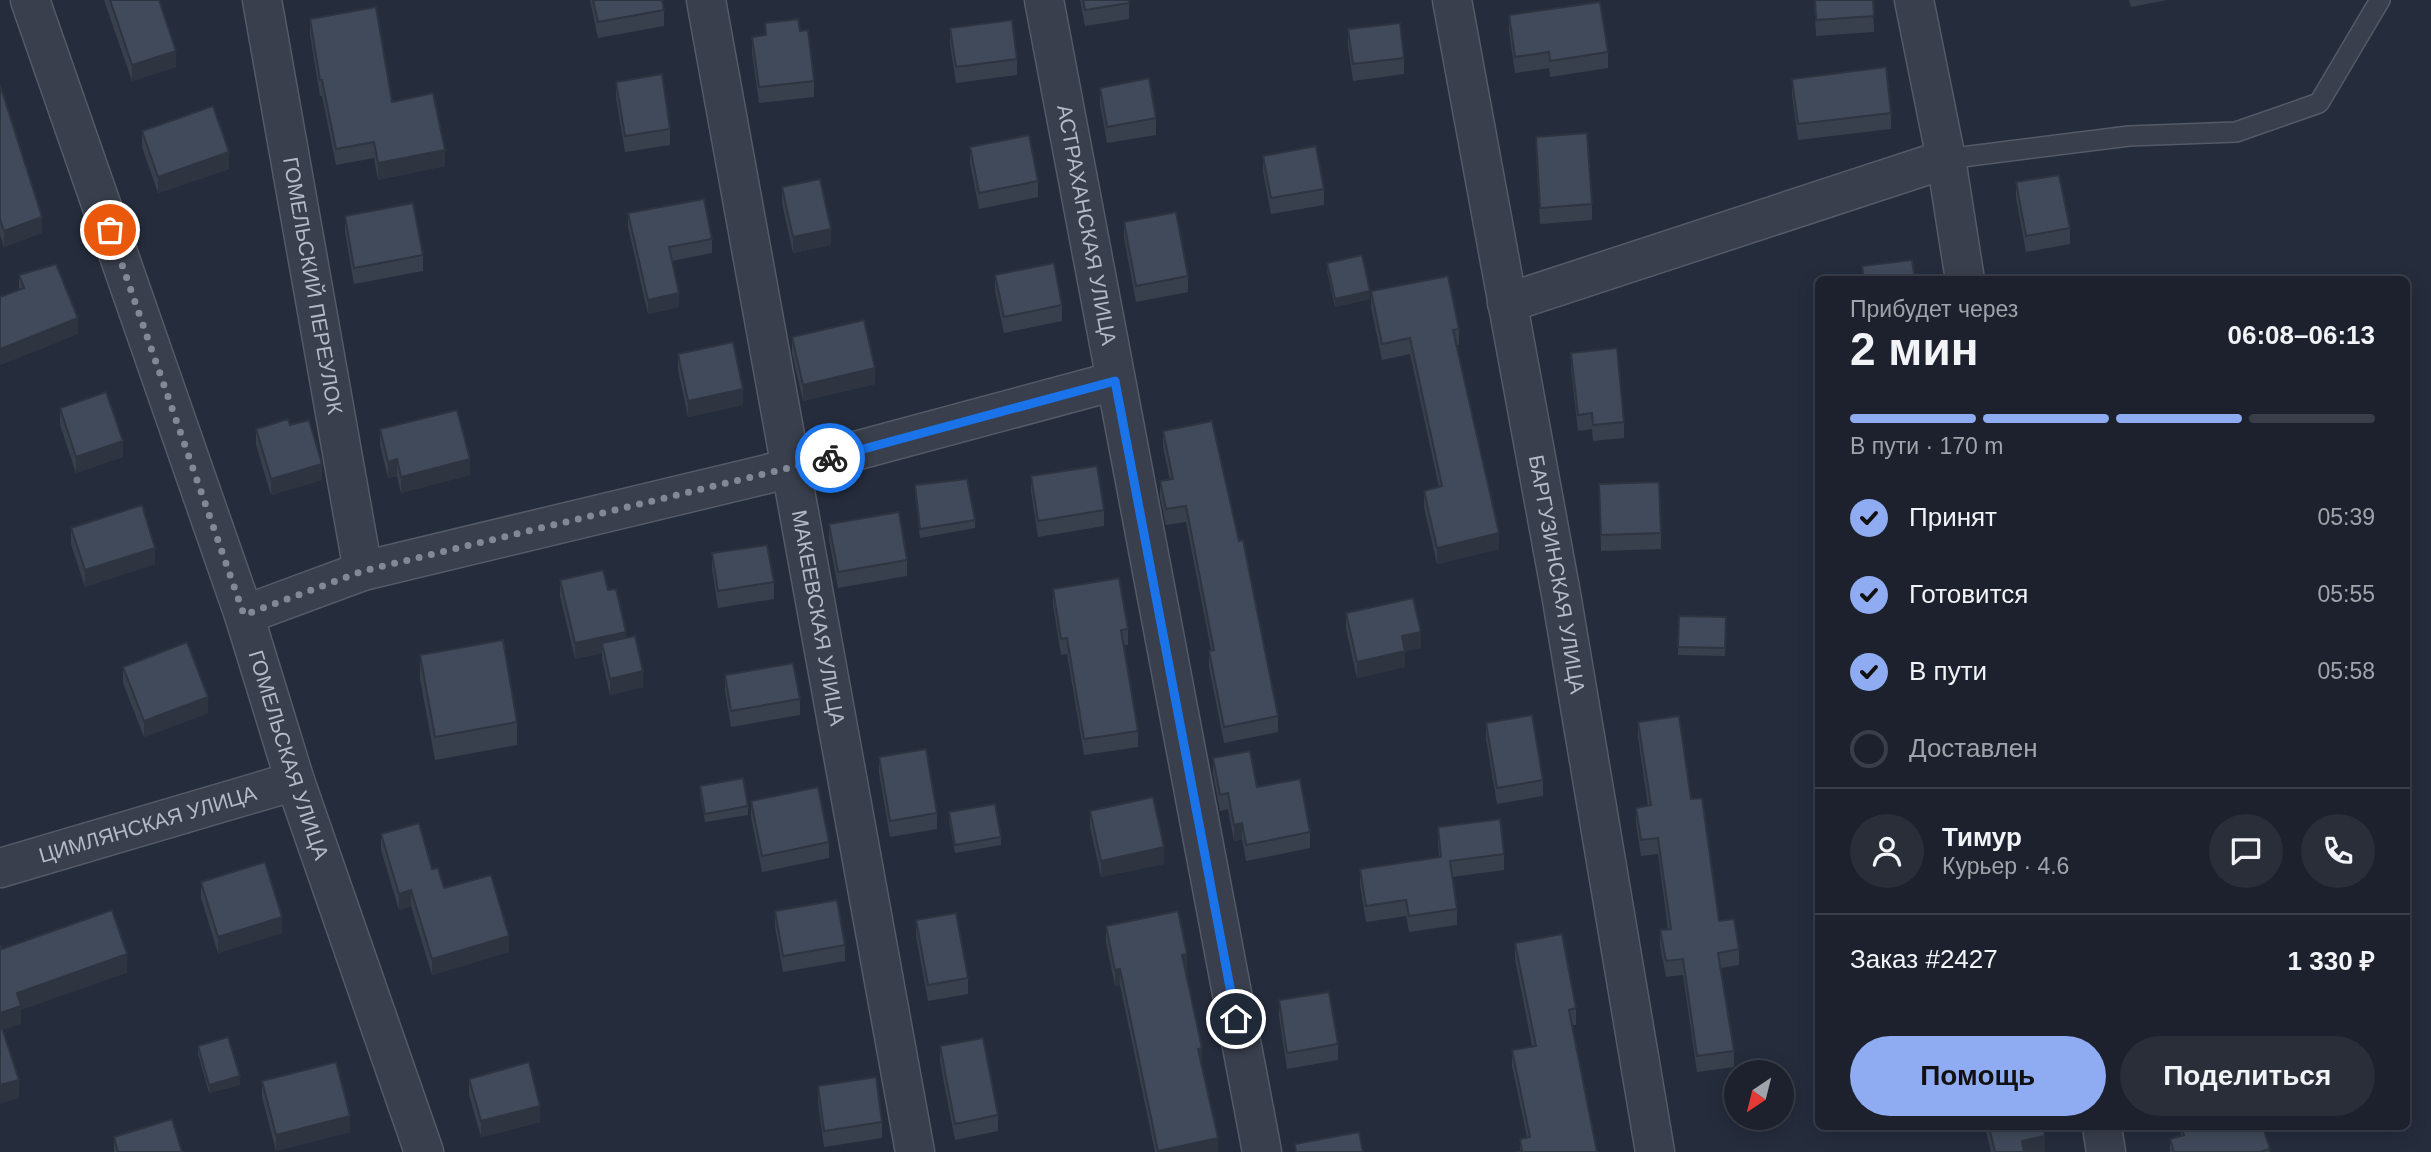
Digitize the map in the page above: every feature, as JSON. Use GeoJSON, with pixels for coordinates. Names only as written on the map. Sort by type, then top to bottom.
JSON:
{"type":"FeatureCollection","features":[{"type":"Feature","properties":{"kind":"street","name":"ГОМЕЛЬСКАЯ УЛИЦА"},"geometry":{"type":"LineString","coordinates":[[30,0],[244,615],[295,781],[422,1151]]}},
{"type":"Feature","properties":{"kind":"street","name":"ГОМЕЛЬСКИЙ ПЕРЕУЛОК"},"geometry":{"type":"LineString","coordinates":[[262,0],[363,571]]}},
{"type":"Feature","properties":{"kind":"street","name":"МАКЕЕВСКАЯ УЛИЦА"},"geometry":{"type":"LineString","coordinates":[[706,0],[915,1152]]}},
{"type":"Feature","properties":{"kind":"street","name":"АСТРАХАНСКАЯ УЛИЦА"},"geometry":{"type":"LineString","coordinates":[[1044,0],[1262,1152]]}},
{"type":"Feature","properties":{"kind":"street","name":"БАРГУЗИНСКАЯ УЛИЦА"},"geometry":{"type":"LineString","coordinates":[[1452,0],[1561,594],[1655,1152]]}},
{"type":"Feature","properties":{"kind":"street"},"geometry":{"type":"LineString","coordinates":[[1914,0],[1946,159],[1964,276]]}},
{"type":"Feature","properties":{"kind":"street"},"geometry":{"type":"LineString","coordinates":[[1507,303],[1946,159]]}},
{"type":"Feature","properties":{"kind":"street"},"geometry":{"type":"LineString","coordinates":[[244,615],[363,571],[792,468],[1115,381]]}},
{"type":"Feature","properties":{"kind":"street","name":"ЦИМЛЯНСКАЯ УЛИЦА"},"geometry":{"type":"LineString","coordinates":[[0,868],[295,781]]}},
{"type":"Feature","properties":{"kind":"street"},"geometry":{"type":"LineString","coordinates":[[2102,1130],[2106,1152]]}},
{"type":"Feature","properties":{"kind":"lane"},"geometry":{"type":"LineString","coordinates":[[1946,159],[2129,136],[2236,132],[2319,103],[2380,0]]}},
{"type":"Feature","properties":{"kind":"building"},"geometry":{"type":"Polygon","coordinates":[[[110,0],[159,0],[176,51],[132,65],[110,0]]]}},
{"type":"Feature","properties":{"kind":"building"},"geometry":{"type":"Polygon","coordinates":[[[593,0],[662,0],[664,10],[598,22],[593,0]]]}},
{"type":"Feature","properties":{"kind":"building"},"geometry":{"type":"Polygon","coordinates":[[[1083,0],[1129,0],[1129,3],[1085,10],[1083,0]]]}},
{"type":"Feature","properties":{"kind":"building"},"geometry":{"type":"Polygon","coordinates":[[[1815,0],[1873,0],[1874,16],[1816,20],[1815,0]]]}},
{"type":"Feature","properties":{"kind":"building"},"geometry":{"type":"Polygon","coordinates":[[[1600,2],[1608,52],[1550,61],[1549,52],[1515,57],[1509,15],[1600,2]]]}},
{"type":"Feature","properties":{"kind":"building"},"geometry":{"type":"Polygon","coordinates":[[[376,7],[392,102],[433,93],[445,150],[378,163],[374,142],[336,149],[320,80],[310,19],[376,7]]]}},
{"type":"Feature","properties":{"kind":"building"},"geometry":{"type":"Polygon","coordinates":[[[798,19],[800,31],[808,30],[814,81],[759,87],[752,37],[766,35],[765,23],[798,19]]]}},
{"type":"Feature","properties":{"kind":"building"},"geometry":{"type":"Polygon","coordinates":[[[1012,20],[1017,59],[956,67],[950,28],[1012,20]]]}},
{"type":"Feature","properties":{"kind":"building"},"geometry":{"type":"Polygon","coordinates":[[[1400,23],[1404,58],[1353,64],[1348,29],[1400,23]]]}},
{"type":"Feature","properties":{"kind":"building"},"geometry":{"type":"Polygon","coordinates":[[[1886,67],[1891,113],[1798,124],[1792,79],[1886,67]]]}},
{"type":"Feature","properties":{"kind":"building"},"geometry":{"type":"Polygon","coordinates":[[[662,74],[670,129],[625,136],[616,82],[662,74]]]}},
{"type":"Feature","properties":{"kind":"building"},"geometry":{"type":"Polygon","coordinates":[[[1149,78],[1156,118],[1107,127],[1100,88],[1149,78]]]}},
{"type":"Feature","properties":{"kind":"building"},"geometry":{"type":"Polygon","coordinates":[[[0,85],[42,217],[4,231],[0,219],[0,85]]]}},
{"type":"Feature","properties":{"kind":"building"},"geometry":{"type":"Polygon","coordinates":[[[213,106],[229,152],[158,177],[142,131],[213,106]]]}},
{"type":"Feature","properties":{"kind":"building"},"geometry":{"type":"Polygon","coordinates":[[[1587,133],[1592,204],[1540,208],[1536,137],[1587,133]]]}},
{"type":"Feature","properties":{"kind":"building"},"geometry":{"type":"Polygon","coordinates":[[[1029,135],[1038,181],[979,193],[970,147],[1029,135]]]}},
{"type":"Feature","properties":{"kind":"building"},"geometry":{"type":"Polygon","coordinates":[[[1316,146],[1324,189],[1271,198],[1263,156],[1316,146]]]}},
{"type":"Feature","properties":{"kind":"building"},"geometry":{"type":"Polygon","coordinates":[[[2059,175],[2070,228],[2026,236],[2016,182],[2059,175]]]}},
{"type":"Feature","properties":{"kind":"building"},"geometry":{"type":"Polygon","coordinates":[[[820,179],[831,229],[793,237],[782,187],[820,179]]]}},
{"type":"Feature","properties":{"kind":"building"},"geometry":{"type":"Polygon","coordinates":[[[704,199],[712,239],[669,247],[679,293],[648,300],[628,213],[704,199]]]}},
{"type":"Feature","properties":{"kind":"building"},"geometry":{"type":"Polygon","coordinates":[[[413,203],[423,255],[354,268],[345,216],[413,203]]]}},
{"type":"Feature","properties":{"kind":"building"},"geometry":{"type":"Polygon","coordinates":[[[1176,212],[1188,276],[1136,286],[1124,222],[1176,212]]]}},
{"type":"Feature","properties":{"kind":"building"},"geometry":{"type":"Polygon","coordinates":[[[1362,255],[1370,291],[1335,299],[1327,263],[1362,255]]]}},
{"type":"Feature","properties":{"kind":"building"},"geometry":{"type":"Polygon","coordinates":[[[1912,260],[1914,276],[1863,276],[1862,266],[1912,260]]]}},
{"type":"Feature","properties":{"kind":"building"},"geometry":{"type":"Polygon","coordinates":[[[1054,263],[1062,305],[1004,317],[995,275],[1054,263]]]}},
{"type":"Feature","properties":{"kind":"building"},"geometry":{"type":"Polygon","coordinates":[[[56,264],[78,318],[0,349],[0,297],[24,288],[19,275],[56,264]]]}},
{"type":"Feature","properties":{"kind":"building"},"geometry":{"type":"Polygon","coordinates":[[[1448,276],[1459,329],[1453,330],[1499,533],[1437,548],[1424,491],[1442,486],[1410,338],[1382,344],[1371,291],[1448,276]]]}},
{"type":"Feature","properties":{"kind":"building"},"geometry":{"type":"Polygon","coordinates":[[[864,320],[875,368],[803,385],[792,337],[864,320]]]}},
{"type":"Feature","properties":{"kind":"building"},"geometry":{"type":"Polygon","coordinates":[[[733,342],[743,389],[688,401],[678,354],[733,342]]]}},
{"type":"Feature","properties":{"kind":"building"},"geometry":{"type":"Polygon","coordinates":[[[1617,348],[1624,422],[1593,425],[1592,413],[1578,415],[1571,353],[1617,348]]]}},
{"type":"Feature","properties":{"kind":"building"},"geometry":{"type":"Polygon","coordinates":[[[106,392],[123,441],[76,457],[60,408],[106,392]]]}},
{"type":"Feature","properties":{"kind":"building"},"geometry":{"type":"Polygon","coordinates":[[[457,410],[470,459],[401,477],[397,459],[388,462],[380,429],[457,410]]]}},
{"type":"Feature","properties":{"kind":"building"},"geometry":{"type":"Polygon","coordinates":[[[288,419],[290,425],[309,420],[322,464],[271,479],[256,429],[288,419]]]}},
{"type":"Feature","properties":{"kind":"building"},"geometry":{"type":"Polygon","coordinates":[[[1212,421],[1239,541],[1243,540],[1278,716],[1224,727],[1209,651],[1214,650],[1186,506],[1166,509],[1160,481],[1173,479],[1163,431],[1212,421]]]}},
{"type":"Feature","properties":{"kind":"building"},"geometry":{"type":"Polygon","coordinates":[[[1097,466],[1104,510],[1038,521],[1031,476],[1097,466]]]}},
{"type":"Feature","properties":{"kind":"building"},"geometry":{"type":"Polygon","coordinates":[[[967,479],[975,520],[920,529],[915,485],[967,479]]]}},
{"type":"Feature","properties":{"kind":"building"},"geometry":{"type":"Polygon","coordinates":[[[1659,482],[1661,533],[1601,535],[1599,484],[1659,482]]]}},
{"type":"Feature","properties":{"kind":"building"},"geometry":{"type":"Polygon","coordinates":[[[142,505],[155,548],[85,570],[71,528],[142,505]]]}},
{"type":"Feature","properties":{"kind":"building"},"geometry":{"type":"Polygon","coordinates":[[[899,512],[907,560],[838,572],[829,524],[899,512]]]}},
{"type":"Feature","properties":{"kind":"building"},"geometry":{"type":"Polygon","coordinates":[[[767,545],[774,582],[718,591],[712,553],[767,545]]]}},
{"type":"Feature","properties":{"kind":"building"},"geometry":{"type":"Polygon","coordinates":[[[603,570],[608,590],[616,589],[626,632],[575,643],[560,580],[603,570]]]}},
{"type":"Feature","properties":{"kind":"building"},"geometry":{"type":"Polygon","coordinates":[[[1119,578],[1128,629],[1121,630],[1138,731],[1084,739],[1067,638],[1061,639],[1053,589],[1119,578]]]}},
{"type":"Feature","properties":{"kind":"building"},"geometry":{"type":"Polygon","coordinates":[[[1413,598],[1421,632],[1402,636],[1405,651],[1357,662],[1346,613],[1413,598]]]}},
{"type":"Feature","properties":{"kind":"building"},"geometry":{"type":"Polygon","coordinates":[[[1679,616],[1726,617],[1725,648],[1678,647],[1679,616]]]}},
{"type":"Feature","properties":{"kind":"building"},"geometry":{"type":"Polygon","coordinates":[[[635,636],[643,671],[610,679],[602,643],[635,636]]]}},
{"type":"Feature","properties":{"kind":"building"},"geometry":{"type":"Polygon","coordinates":[[[503,640],[517,722],[435,737],[420,655],[503,640]]]}},
{"type":"Feature","properties":{"kind":"building"},"geometry":{"type":"Polygon","coordinates":[[[187,642],[208,697],[144,721],[123,667],[187,642]]]}},
{"type":"Feature","properties":{"kind":"building"},"geometry":{"type":"Polygon","coordinates":[[[793,663],[800,699],[731,711],[725,675],[793,663]]]}},
{"type":"Feature","properties":{"kind":"building"},"geometry":{"type":"Polygon","coordinates":[[[1532,715],[1543,780],[1497,788],[1486,723],[1532,715]]]}},
{"type":"Feature","properties":{"kind":"building"},"geometry":{"type":"Polygon","coordinates":[[[1679,716],[1691,799],[1702,798],[1719,921],[1734,919],[1739,949],[1718,953],[1734,1051],[1697,1056],[1683,959],[1666,961],[1660,930],[1671,929],[1658,838],[1641,840],[1636,808],[1651,805],[1638,722],[1679,716]]]}},
{"type":"Feature","properties":{"kind":"building"},"geometry":{"type":"Polygon","coordinates":[[[926,749],[937,813],[890,821],[879,757],[926,749]]]}},
{"type":"Feature","properties":{"kind":"building"},"geometry":{"type":"Polygon","coordinates":[[[1250,751],[1257,787],[1300,779],[1310,832],[1246,845],[1242,823],[1234,825],[1228,793],[1220,795],[1213,758],[1250,751]]]}},
{"type":"Feature","properties":{"kind":"building"},"geometry":{"type":"Polygon","coordinates":[[[743,778],[748,806],[705,814],[700,786],[743,778]]]}},
{"type":"Feature","properties":{"kind":"building"},"geometry":{"type":"Polygon","coordinates":[[[818,787],[829,842],[762,856],[751,801],[818,787]]]}},
{"type":"Feature","properties":{"kind":"building"},"geometry":{"type":"Polygon","coordinates":[[[1153,797],[1164,847],[1101,861],[1090,811],[1153,797]]]}},
{"type":"Feature","properties":{"kind":"building"},"geometry":{"type":"Polygon","coordinates":[[[995,804],[1001,837],[955,845],[949,812],[995,804]]]}},
{"type":"Feature","properties":{"kind":"building"},"geometry":{"type":"Polygon","coordinates":[[[1500,819],[1504,854],[1450,861],[1457,909],[1409,916],[1406,900],[1366,906],[1360,869],[1441,857],[1438,827],[1500,819]]]}},
{"type":"Feature","properties":{"kind":"building"},"geometry":{"type":"Polygon","coordinates":[[[419,823],[432,869],[438,868],[444,888],[491,875],[509,936],[432,959],[411,890],[399,894],[381,834],[419,823]]]}},
{"type":"Feature","properties":{"kind":"building"},"geometry":{"type":"Polygon","coordinates":[[[265,862],[282,917],[218,937],[201,882],[265,862]]]}},
{"type":"Feature","properties":{"kind":"building"},"geometry":{"type":"Polygon","coordinates":[[[837,900],[845,945],[783,956],[775,911],[837,900]]]}},
{"type":"Feature","properties":{"kind":"building"},"geometry":{"type":"Polygon","coordinates":[[[112,910],[127,954],[17,993],[21,1006],[0,1013],[0,945],[2,949],[112,910]]]}},
{"type":"Feature","properties":{"kind":"building"},"geometry":{"type":"Polygon","coordinates":[[[1178,911],[1187,954],[1182,955],[1202,1048],[1198,1049],[1218,1138],[1158,1151],[1120,969],[1115,970],[1106,926],[1178,911]]]}},
{"type":"Feature","properties":{"kind":"building"},"geometry":{"type":"Polygon","coordinates":[[[956,913],[968,978],[928,985],[916,920],[956,913]]]}},
{"type":"Feature","properties":{"kind":"building"},"geometry":{"type":"Polygon","coordinates":[[[1562,934],[1576,1008],[1569,1010],[1597,1152],[1516,1152],[1522,1151],[1520,1139],[1530,1137],[1512,1050],[1536,1046],[1515,943],[1562,934]]]}},
{"type":"Feature","properties":{"kind":"building"},"geometry":{"type":"Polygon","coordinates":[[[1329,992],[1338,1044],[1287,1053],[1279,1000],[1329,992]]]}},
{"type":"Feature","properties":{"kind":"building"},"geometry":{"type":"Polygon","coordinates":[[[0,1022],[19,1080],[0,1085],[0,1022]]]}},
{"type":"Feature","properties":{"kind":"building"},"geometry":{"type":"Polygon","coordinates":[[[228,1037],[240,1076],[209,1085],[198,1046],[228,1037]]]}},
{"type":"Feature","properties":{"kind":"building"},"geometry":{"type":"Polygon","coordinates":[[[983,1038],[998,1115],[955,1124],[940,1046],[983,1038]]]}},
{"type":"Feature","properties":{"kind":"building"},"geometry":{"type":"Polygon","coordinates":[[[336,1062],[350,1116],[276,1135],[262,1081],[336,1062]]]}},
{"type":"Feature","properties":{"kind":"building"},"geometry":{"type":"Polygon","coordinates":[[[529,1062],[540,1106],[481,1121],[469,1079],[529,1062]]]}},
{"type":"Feature","properties":{"kind":"building"},"geometry":{"type":"Polygon","coordinates":[[[876,1077],[882,1122],[824,1131],[818,1086],[876,1077]]]}},
{"type":"Feature","properties":{"kind":"building"},"geometry":{"type":"Polygon","coordinates":[[[172,1119],[182,1152],[118,1152],[114,1137],[172,1119]]]}},
{"type":"Feature","properties":{"kind":"building"},"geometry":{"type":"Polygon","coordinates":[[[1990,1130],[2044,1130],[2045,1136],[2022,1141],[2024,1152],[1995,1152],[1990,1130]]]}},
{"type":"Feature","properties":{"kind":"building"},"geometry":{"type":"Polygon","coordinates":[[[2182,1130],[2264,1130],[2270,1149],[2260,1152],[2174,1152],[2170,1139],[2184,1135],[2182,1130]]]}},
{"type":"Feature","properties":{"kind":"building"},"geometry":{"type":"Polygon","coordinates":[[[1359,1132],[1363,1152],[1296,1152],[1295,1144],[1359,1132]]]}},
{"type":"Feature","properties":{"kind":"way so far"},"geometry":{"type":"LineString","coordinates":[[110,230],[244,615],[363,571],[830,458]]}},
{"type":"Feature","properties":{"kind":"route"},"geometry":{"type":"LineString","coordinates":[[830,458],[1115,381],[1236,1019]]}}]}
